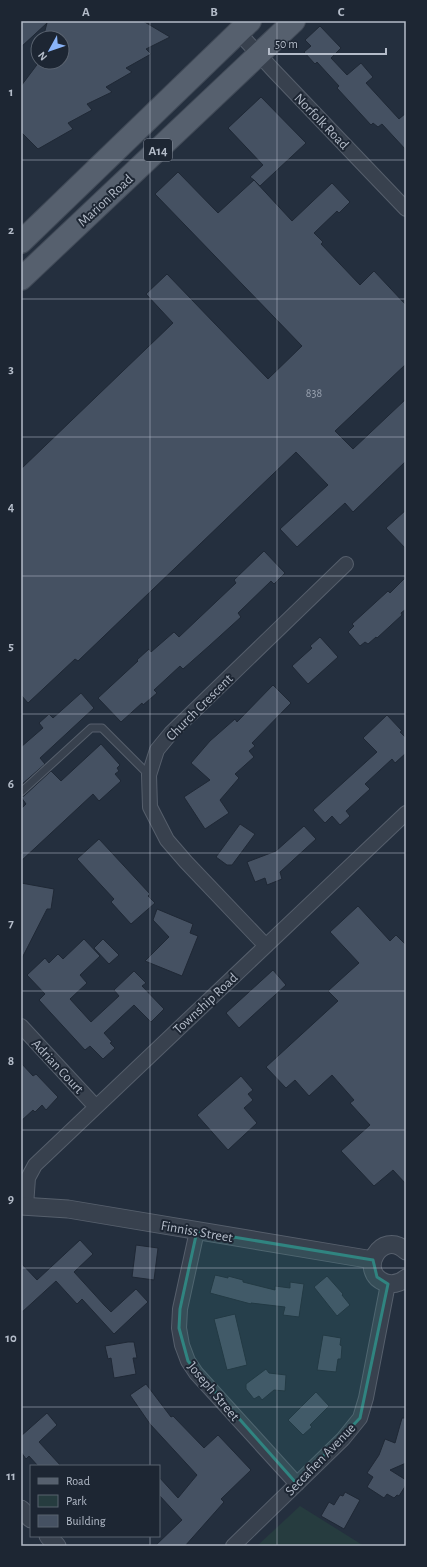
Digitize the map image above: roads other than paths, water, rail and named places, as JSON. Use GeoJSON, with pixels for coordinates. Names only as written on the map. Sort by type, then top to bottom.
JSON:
{"type":"FeatureCollection","features":[{"type":"Feature","properties":{"kind":"main road","name":"Marion Road"},"geometry":{"type":"LineString","coordinates":[[21,279],[294,21]]}},
{"type":"Feature","properties":{"kind":"main road","name":"Marion Road"},"geometry":{"type":"LineString","coordinates":[[21,242],[244,27]]}},
{"type":"Feature","properties":{"kind":"street","name":"Norfolk Road"},"geometry":{"type":"LineString","coordinates":[[244,27],[258,55],[406,209]]}},
{"type":"Feature","properties":{"kind":"street","name":"Church Crescent"},"geometry":{"type":"LineString","coordinates":[[266,946],[166,840],[150,807],[149,775],[157,750],[171,733],[346,564]]}},
{"type":"Feature","properties":{"kind":"street","name":"Township Road"},"geometry":{"type":"LineString","coordinates":[[24,1206],[28,1178],[35,1165],[406,813]]}},
{"type":"Feature","properties":{"kind":"street","name":"Adrian Court"},"geometry":{"type":"LineString","coordinates":[[21,1026],[96,1107]]}},
{"type":"Feature","properties":{"kind":"street","name":"Finniss Street"},"geometry":{"type":"LineString","coordinates":[[24,1206],[68,1209],[372,1260]]}},
{"type":"Feature","properties":{"kind":"street","name":"Joseph Street"},"geometry":{"type":"LineString","coordinates":[[197,1231],[180,1309],[180,1333],[182,1345],[188,1361],[196,1373],[297,1484]]}},
{"type":"Feature","properties":{"kind":"street"},"geometry":{"type":"LineString","coordinates":[[406,1251],[399,1246],[392,1244],[386,1245],[375,1254],[372,1260],[374,1272],[377,1277],[388,1284],[399,1283],[406,1278]]}},
{"type":"Feature","properties":{"kind":"street","name":"Seccafien Avenue"},"geometry":{"type":"LineString","coordinates":[[233,1546],[343,1439],[360,1418],[366,1398],[388,1284]]}},
{"type":"Feature","properties":{"kind":"street"},"geometry":{"type":"LineString","coordinates":[[21,1509],[30,1518]]}},
{"type":"Feature","properties":{"kind":"street"},"geometry":{"type":"LineString","coordinates":[[49,1537],[57,1546]]}},
{"type":"Feature","properties":{"kind":"lane"},"geometry":{"type":"LineString","coordinates":[[21,792],[91,728],[102,728],[149,775]]}}]}
